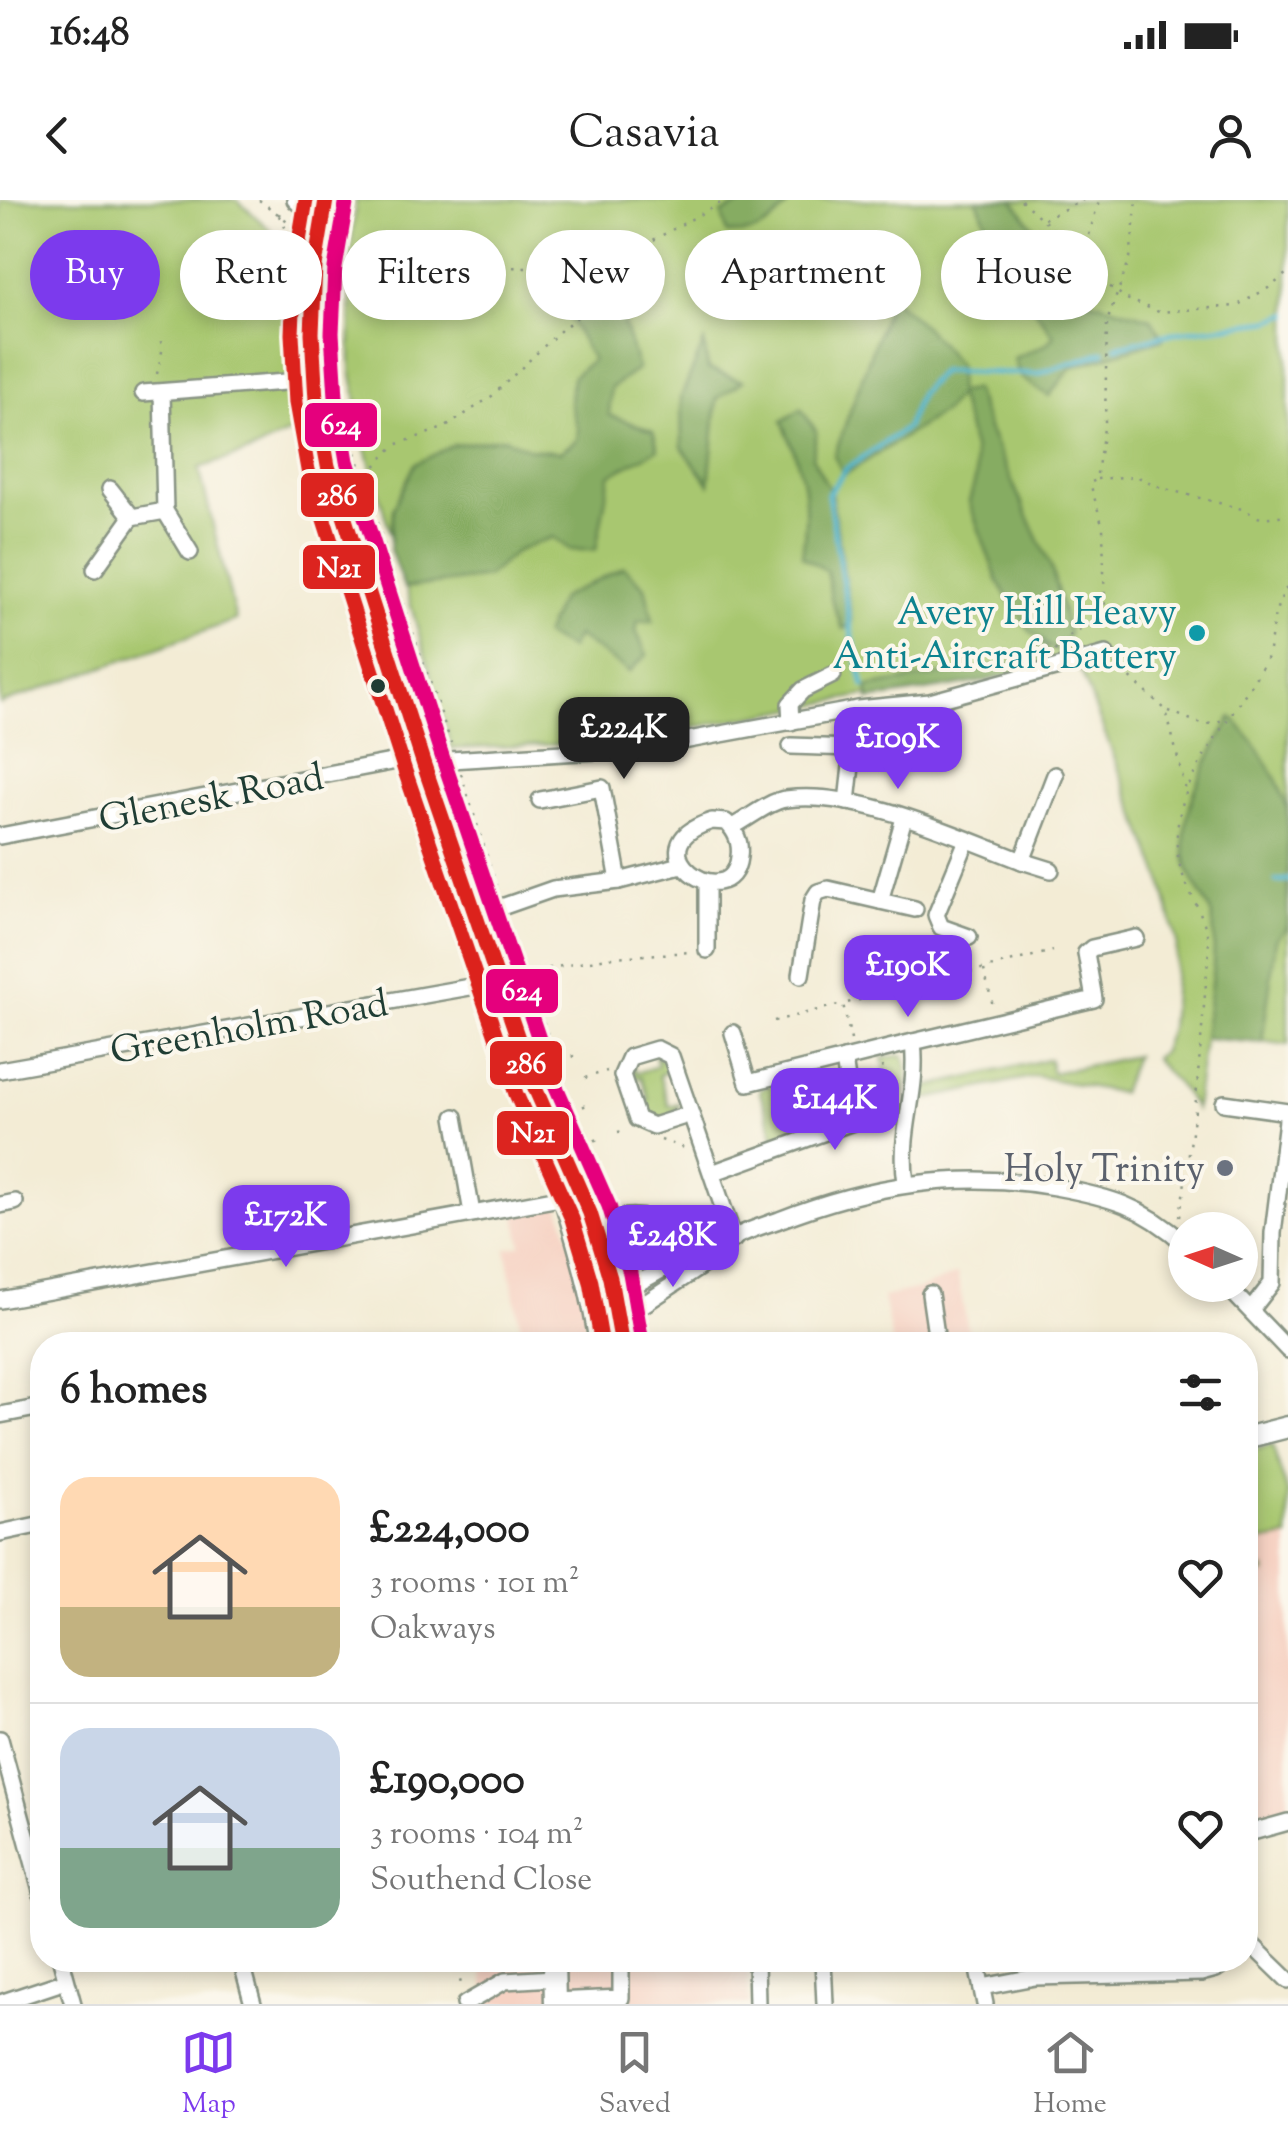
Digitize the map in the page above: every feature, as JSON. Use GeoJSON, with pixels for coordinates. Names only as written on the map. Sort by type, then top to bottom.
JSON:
{"type":"FeatureCollection","features":[{"type":"Feature","properties":{"kind":"main road"},"geometry":{"type":"LineString","coordinates":[[325,207],[314,285],[312,380],[317,423],[423,761],[535,1088],[598,1332]]}},
{"type":"Feature","properties":{"kind":"main road"},"geometry":{"type":"LineString","coordinates":[[535,1088],[559,1134],[596,1224],[616,1296],[621,1332]]}},
{"type":"Feature","properties":{"kind":"main road"},"geometry":{"type":"LineString","coordinates":[[1258,1435],[1288,1428]]}},
{"type":"Feature","properties":{"kind":"main road"},"geometry":{"type":"LineString","coordinates":[[554,1972],[554,2003]]}},
{"type":"Feature","properties":{"kind":"street"},"geometry":{"type":"LineString","coordinates":[[294,200],[304,208],[325,207]]}},
{"type":"Feature","properties":{"kind":"street"},"geometry":{"type":"LineString","coordinates":[[190,552],[164,511],[153,393],[312,380]]}},
{"type":"Feature","properties":{"kind":"street"},"geometry":{"type":"LineString","coordinates":[[110,488],[132,517]]}},
{"type":"Feature","properties":{"kind":"street"},"geometry":{"type":"LineString","coordinates":[[95,569],[132,517],[164,511]]}},
{"type":"Feature","properties":{"kind":"street","name":"Glenesk Road"},"geometry":{"type":"LineString","coordinates":[[0,836],[423,761],[459,766],[645,748],[858,709],[930,702],[1106,654]]}},
{"type":"Feature","properties":{"kind":"street"},"geometry":{"type":"LineString","coordinates":[[790,722],[790,704],[802,690],[832,675]]}},
{"type":"Feature","properties":{"kind":"street"},"geometry":{"type":"LineString","coordinates":[[791,746],[853,748],[848,802]]}},
{"type":"Feature","properties":{"kind":"street"},"geometry":{"type":"LineString","coordinates":[[1022,860],[1054,775]]}},
{"type":"Feature","properties":{"kind":"street"},"geometry":{"type":"LineString","coordinates":[[540,800],[602,788],[620,881]]}},
{"type":"Feature","properties":{"kind":"street"},"geometry":{"type":"LineString","coordinates":[[732,827],[782,799],[848,802],[1051,870]]}},
{"type":"Feature","properties":{"kind":"street"},"geometry":{"type":"LineString","coordinates":[[880,900],[904,818]]}},
{"type":"Feature","properties":{"kind":"street"},"geometry":{"type":"LineString","coordinates":[[712,821],[726,822],[741,844],[738,866],[724,880],[707,882],[689,875],[680,865],[682,841],[694,827],[712,821]]}},
{"type":"Feature","properties":{"kind":"street"},"geometry":{"type":"LineString","coordinates":[[967,840],[936,922],[968,937]]}},
{"type":"Feature","properties":{"kind":"street"},"geometry":{"type":"LineString","coordinates":[[476,916],[554,889],[620,881],[680,865]]}},
{"type":"Feature","properties":{"kind":"street"},"geometry":{"type":"LineString","coordinates":[[707,882],[707,950]]}},
{"type":"Feature","properties":{"kind":"street"},"geometry":{"type":"LineString","coordinates":[[802,975],[813,900],[818,892],[828,889],[915,908]]}},
{"type":"Feature","properties":{"kind":"street"},"geometry":{"type":"LineString","coordinates":[[732,1033],[748,1082],[1094,999],[1086,954],[1092,948],[1136,938]]}},
{"type":"Feature","properties":{"kind":"street","name":"Greenholm Road"},"geometry":{"type":"LineString","coordinates":[[0,1070],[498,982]]}},
{"type":"Feature","properties":{"kind":"street"},"geometry":{"type":"LineString","coordinates":[[906,1183],[902,1159],[905,1123],[914,1091],[913,1042]]}},
{"type":"Feature","properties":{"kind":"street"},"geometry":{"type":"LineString","coordinates":[[691,1114],[653,1126],[637,1119],[622,1075],[630,1057],[657,1049],[670,1056],[691,1114],[712,1173],[734,1239]]}},
{"type":"Feature","properties":{"kind":"street"},"geometry":{"type":"LineString","coordinates":[[712,1173],[853,1122],[850,1058]]}},
{"type":"Feature","properties":{"kind":"street"},"geometry":{"type":"LineString","coordinates":[[1224,1103],[1288,1112],[1272,1233],[1272,1284],[1251,1310]]}},
{"type":"Feature","properties":{"kind":"street"},"geometry":{"type":"LineString","coordinates":[[455,1117],[472,1213]]}},
{"type":"Feature","properties":{"kind":"street"},"geometry":{"type":"LineString","coordinates":[[595,1312],[620,1320],[709,1260],[713,1250],[734,1239],[810,1208],[906,1183],[984,1178],[1086,1192],[1142,1210],[1168,1231]]}},
{"type":"Feature","properties":{"kind":"street"},"geometry":{"type":"LineString","coordinates":[[0,1300],[565,1198]]}},
{"type":"Feature","properties":{"kind":"street"},"geometry":{"type":"LineString","coordinates":[[596,1224],[618,1216],[651,1219],[679,1236],[690,1254]]}},
{"type":"Feature","properties":{"kind":"street"},"geometry":{"type":"LineString","coordinates":[[595,1312],[703,1247],[713,1250]]}},
{"type":"Feature","properties":{"kind":"street"},"geometry":{"type":"LineString","coordinates":[[930,1294],[936,1332]]}},
{"type":"Feature","properties":{"kind":"street"},"geometry":{"type":"LineString","coordinates":[[1243,1302],[1288,1350]]}},
{"type":"Feature","properties":{"kind":"street"},"geometry":{"type":"LineString","coordinates":[[0,1415],[30,1409]]}},
{"type":"Feature","properties":{"kind":"street"},"geometry":{"type":"LineString","coordinates":[[0,1533],[30,1527]]}},
{"type":"Feature","properties":{"kind":"street"},"geometry":{"type":"LineString","coordinates":[[0,1739],[7,1794],[30,1860]]}},
{"type":"Feature","properties":{"kind":"street"},"geometry":{"type":"LineString","coordinates":[[1258,1830],[1288,1822]]}},
{"type":"Feature","properties":{"kind":"street"},"geometry":{"type":"LineString","coordinates":[[1258,1953],[1287,1981]]}},
{"type":"Feature","properties":{"kind":"street"},"geometry":{"type":"LineString","coordinates":[[63,1972],[72,2004]]}},
{"type":"Feature","properties":{"kind":"street"},"geometry":{"type":"LineString","coordinates":[[246,1972],[253,2004]]}},
{"type":"Feature","properties":{"kind":"street"},"geometry":{"type":"LineString","coordinates":[[466,2004],[505,1981],[542,1972]]}},
{"type":"Feature","properties":{"kind":"street"},"geometry":{"type":"LineString","coordinates":[[554,2003],[622,1998],[621,1972]]}},
{"type":"Feature","properties":{"kind":"street"},"geometry":{"type":"LineString","coordinates":[[756,1972],[757,2004]]}},
{"type":"Feature","properties":{"kind":"street"},"geometry":{"type":"LineString","coordinates":[[823,1972],[824,2004]]}},
{"type":"Feature","properties":{"kind":"street"},"geometry":{"type":"LineString","coordinates":[[984,1996],[1035,1977],[1207,1972]]}},
{"type":"Feature","properties":{"kind":"street"},"geometry":{"type":"LineString","coordinates":[[0,2004],[66,1981]]}},
{"type":"Feature","properties":{"kind":"path"},"geometry":{"type":"LineString","coordinates":[[259,200],[299,230]]}},
{"type":"Feature","properties":{"kind":"path"},"geometry":{"type":"LineString","coordinates":[[665,234],[726,200]]}},
{"type":"Feature","properties":{"kind":"path"},"geometry":{"type":"LineString","coordinates":[[1021,200],[1054,230]]}},
{"type":"Feature","properties":{"kind":"path"},"geometry":{"type":"LineString","coordinates":[[1042,220],[1084,200]]}},
{"type":"Feature","properties":{"kind":"path"},"geometry":{"type":"LineString","coordinates":[[1090,230],[1099,200]]}},
{"type":"Feature","properties":{"kind":"path"},"geometry":{"type":"LineString","coordinates":[[1096,480],[1105,422],[1108,322],[1130,258],[1137,200]]}},
{"type":"Feature","properties":{"kind":"path"},"geometry":{"type":"LineString","coordinates":[[1108,285],[1159,312],[1236,306],[1288,272]]}},
{"type":"Feature","properties":{"kind":"path"},"geometry":{"type":"LineString","coordinates":[[326,278],[342,276]]}},
{"type":"Feature","properties":{"kind":"path"},"geometry":{"type":"LineString","coordinates":[[342,292],[338,356],[344,412],[504,907]]}},
{"type":"Feature","properties":{"kind":"path"},"geometry":{"type":"LineString","coordinates":[[341,506],[395,445],[446,426],[492,396],[576,320]]}},
{"type":"Feature","properties":{"kind":"path"},"geometry":{"type":"LineString","coordinates":[[153,393],[163,346],[159,337]]}},
{"type":"Feature","properties":{"kind":"path"},"geometry":{"type":"LineString","coordinates":[[1057,668],[1053,654],[1061,641],[1105,616],[1103,526],[1090,483],[1136,476],[1162,488],[1242,509],[1260,518],[1288,515]]}},
{"type":"Feature","properties":{"kind":"path"},"geometry":{"type":"LineString","coordinates":[[1181,1212],[1195,1110],[1208,948],[1208,926],[1185,884],[1177,846],[1186,792],[1204,755],[1266,659],[1274,614],[1288,584]]}},
{"type":"Feature","properties":{"kind":"path"},"geometry":{"type":"LineString","coordinates":[[1106,654],[1179,718],[1204,725],[1229,718]]}},
{"type":"Feature","properties":{"kind":"path"},"geometry":{"type":"LineString","coordinates":[[1166,710],[1186,792]]}},
{"type":"Feature","properties":{"kind":"path"},"geometry":{"type":"LineString","coordinates":[[528,972],[613,957],[707,950]]}},
{"type":"Feature","properties":{"kind":"path"},"geometry":{"type":"LineString","coordinates":[[774,1022],[1054,951]]}},
{"type":"Feature","properties":{"kind":"path"},"geometry":{"type":"LineString","coordinates":[[983,968],[996,1021]]}},
{"type":"Feature","properties":{"kind":"path"},"geometry":{"type":"LineString","coordinates":[[518,1010],[537,1004],[591,1162]]}},
{"type":"Feature","properties":{"kind":"path"},"geometry":{"type":"LineString","coordinates":[[843,1004],[850,1058]]}},
{"type":"Feature","properties":{"kind":"path"},"geometry":{"type":"LineString","coordinates":[[880,1050],[892,1125],[905,1123]]}},
{"type":"Feature","properties":{"kind":"path"},"geometry":{"type":"LineString","coordinates":[[557,1062],[574,1056]]}},
{"type":"Feature","properties":{"kind":"path"},"geometry":{"type":"LineString","coordinates":[[585,1078],[624,1066]]}},
{"type":"Feature","properties":{"kind":"path"},"geometry":{"type":"LineString","coordinates":[[573,1110],[590,1104]]}},
{"type":"Feature","properties":{"kind":"path"},"geometry":{"type":"LineString","coordinates":[[585,1144],[601,1138]]}},
{"type":"Feature","properties":{"kind":"path"},"geometry":{"type":"LineString","coordinates":[[616,1262],[622,1258],[640,1264],[637,1277]]}},
{"type":"Feature","properties":{"kind":"path"},"geometry":{"type":"LineString","coordinates":[[459,1972],[466,2004]]}},
{"type":"Feature","properties":{"kind":"shaded area"},"geometry":{"type":"Polygon","coordinates":[[[559,1203],[582,1284],[587,1332],[522,1332],[506,1249],[522,1245],[515,1210],[559,1203]]]}},
{"type":"Feature","properties":{"kind":"shaded area"},"geometry":{"type":"Polygon","coordinates":[[[957,1274],[968,1332],[890,1332],[883,1297],[920,1289],[957,1274]]]}},
{"type":"Feature","properties":{"kind":"shaded area"},"geometry":{"type":"Polygon","coordinates":[[[1272,1445],[1288,1490],[1288,1811],[1258,1812],[1258,1449],[1272,1445]]]}},
{"type":"Feature","properties":{"kind":"shaded area"},"geometry":{"type":"Polygon","coordinates":[[[483,1972],[748,1972],[749,2004],[487,2004],[483,1972]]]}},
{"type":"Feature","properties":{"kind":"green space"},"geometry":{"type":"Polygon","coordinates":[[[0,200],[237,200],[271,230],[180,230],[180,320],[296,320],[298,428],[255,450],[199,468],[236,620],[0,704],[0,200]]]}},
{"type":"Feature","properties":{"kind":"green space"},"geometry":{"type":"Polygon","coordinates":[[[356,200],[1288,200],[1288,1045],[1205,1033],[1195,1109],[1154,1058],[1162,1051],[1170,1028],[1177,943],[1162,881],[1082,674],[1070,657],[615,742],[452,749],[366,449],[351,370],[351,320],[506,320],[506,230],[353,230],[356,200]]]}},
{"type":"Feature","properties":{"kind":"green space"},"geometry":{"type":"Polygon","coordinates":[[[749,200],[792,200],[759,230],[726,230],[722,214],[749,200]]]}},
{"type":"Feature","properties":{"kind":"green space"},"geometry":{"type":"Polygon","coordinates":[[[977,200],[1013,200],[1036,230],[988,230],[977,200]]]}},
{"type":"Feature","properties":{"kind":"green space"},"geometry":{"type":"Polygon","coordinates":[[[1108,306],[1151,318],[1163,339],[1072,367],[1049,396],[1020,377],[1014,358],[1045,345],[1054,336],[1042,320],[1108,320],[1108,306]]]}},
{"type":"Feature","properties":{"kind":"green space"},"geometry":{"type":"Polygon","coordinates":[[[570,320],[623,320],[638,369],[611,388],[609,415],[653,431],[658,449],[610,475],[596,550],[570,550],[553,537],[517,551],[487,577],[404,588],[390,550],[393,509],[415,464],[454,445],[505,438],[530,449],[560,452],[577,440],[578,429],[570,404],[572,377],[592,360],[570,320]]]}},
{"type":"Feature","properties":{"kind":"green space"},"geometry":{"type":"Polygon","coordinates":[[[883,320],[917,320],[958,365],[958,393],[974,389],[1051,567],[1069,635],[1056,651],[1045,644],[1051,665],[981,682],[869,700],[867,687],[1023,661],[1044,642],[1029,630],[998,582],[969,502],[976,477],[973,448],[958,395],[943,412],[844,475],[834,456],[883,320]]]}},
{"type":"Feature","properties":{"kind":"green space"},"geometry":{"type":"Polygon","coordinates":[[[704,342],[708,369],[743,381],[717,399],[709,484],[682,447],[681,397],[704,342]]]}},
{"type":"Feature","properties":{"kind":"green space"},"geometry":{"type":"Polygon","coordinates":[[[801,409],[817,432],[812,457],[831,492],[852,623],[843,629],[831,599],[827,571],[802,556],[804,487],[782,421],[801,409]]]}},
{"type":"Feature","properties":{"kind":"green space"},"geometry":{"type":"Polygon","coordinates":[[[624,567],[645,587],[653,621],[638,621],[636,631],[647,655],[629,672],[577,636],[570,649],[544,635],[561,598],[624,567]]]}},
{"type":"Feature","properties":{"kind":"green space"},"geometry":{"type":"Polygon","coordinates":[[[1232,717],[1265,760],[1287,809],[1288,926],[1276,940],[1262,1043],[1204,1038],[1213,966],[1213,923],[1190,875],[1185,849],[1185,829],[1195,790],[1232,717]]]}},
{"type":"Feature","properties":{"kind":"green space"},"geometry":{"type":"Polygon","coordinates":[[[903,1055],[906,1087],[898,1120],[893,1121],[883,1058],[903,1055]]]}},
{"type":"Feature","properties":{"kind":"green space"},"geometry":{"type":"Polygon","coordinates":[[[655,1056],[667,1061],[670,1070],[659,1075],[669,1106],[680,1103],[674,1113],[659,1119],[642,1116],[638,1104],[649,1100],[641,1077],[630,1080],[632,1064],[636,1073],[658,1066],[655,1056]]]}},
{"type":"Feature","properties":{"kind":"green space"},"geometry":{"type":"Polygon","coordinates":[[[1135,1056],[1121,1093],[1036,1076],[922,1100],[926,1087],[1049,1059],[1052,1073],[1135,1056]]]}},
{"type":"Feature","properties":{"kind":"green space"},"geometry":{"type":"Polygon","coordinates":[[[835,1070],[840,1073],[844,1113],[838,1123],[777,1144],[761,1088],[835,1070]]]}},
{"type":"Feature","properties":{"kind":"green space"},"geometry":{"type":"Polygon","coordinates":[[[1272,1445],[1288,1494],[1288,1537],[1258,1542],[1258,1449],[1272,1445]]]}},
{"type":"Feature","properties":{"kind":"waterway"},"geometry":{"type":"LineString","coordinates":[[1116,347],[1177,332],[1270,321],[1288,314]]}},
{"type":"Feature","properties":{"kind":"waterway"},"geometry":{"type":"LineString","coordinates":[[864,686],[828,494],[847,468],[906,428],[920,393],[941,371],[1037,374],[1104,352]]}},
{"type":"Feature","properties":{"kind":"waterway"},"geometry":{"type":"LineString","coordinates":[[1276,881],[1288,880]]}},
{"type":"Feature","properties":{"kind":"transit line","name":"N21"},"geometry":{"type":"LineString","coordinates":[[306,200],[295,265],[292,334],[296,403],[308,470],[405,771],[516,1094],[572,1219],[591,1282],[600,1332]]}},
{"type":"Feature","properties":{"kind":"transit line","name":"286"},"geometry":{"type":"LineString","coordinates":[[326,200],[315,266],[312,333],[316,400],[328,466],[424,765],[535,1088],[590,1213],[610,1278],[620,1332]]}},
{"type":"Feature","properties":{"kind":"transit line","name":"624"},"geometry":{"type":"LineString","coordinates":[[346,204],[335,268],[332,333],[336,397],[347,461],[443,759],[553,1080],[609,1206],[630,1273],[640,1332]]}},
{"type":"Feature","properties":{"kind":"place","name":"Avery Hill Heavy Anti-Aircraft Battery"},"geometry":{"type":"Point","coordinates":[1197,633]}},
{"type":"Feature","properties":{"kind":"place","name":"Holy Trinity"},"geometry":{"type":"Point","coordinates":[1225,1168]}}]}
